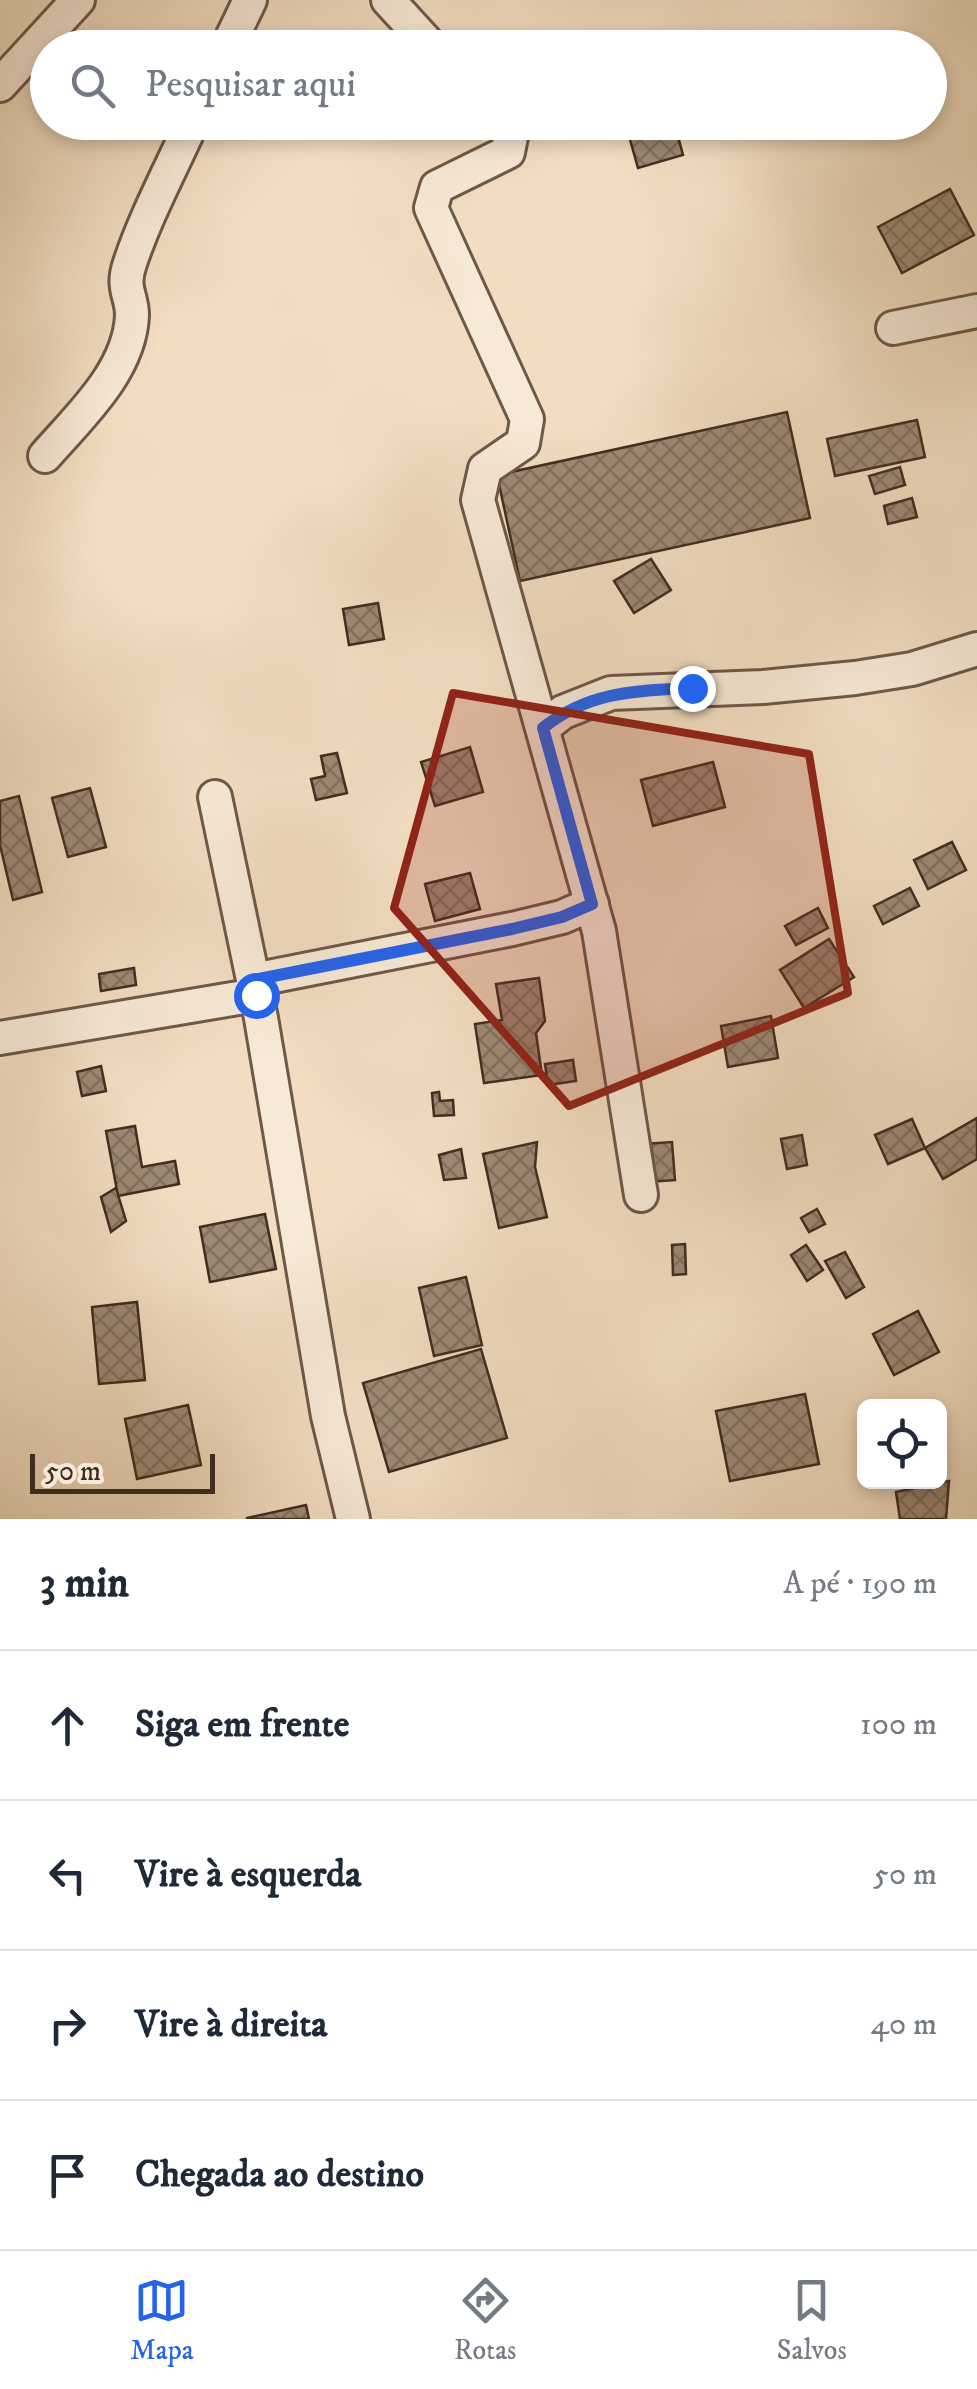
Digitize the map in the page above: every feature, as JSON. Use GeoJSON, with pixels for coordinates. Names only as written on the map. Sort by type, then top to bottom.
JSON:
{"type":"FeatureCollection","features":[{"type":"Feature","properties":{"kind":"street"},"geometry":{"type":"LineString","coordinates":[[50,30],[78,0]]}},
{"type":"Feature","properties":{"kind":"street"},"geometry":{"type":"LineString","coordinates":[[236,30],[250,0]]}},
{"type":"Feature","properties":{"kind":"street"},"geometry":{"type":"LineString","coordinates":[[388,0],[416,30]]}},
{"type":"Feature","properties":{"kind":"street"},"geometry":{"type":"LineString","coordinates":[[0,84],[30,52]]}},
{"type":"Feature","properties":{"kind":"street"},"geometry":{"type":"LineString","coordinates":[[44,456],[94,400],[126,343],[132,312],[125,292],[129,266],[184,140]]}},
{"type":"Feature","properties":{"kind":"street"},"geometry":{"type":"LineString","coordinates":[[510,140],[508,152],[437,187],[431,208],[527,419],[523,443],[486,470],[478,500],[592,904],[641,1195]]}},
{"type":"Feature","properties":{"kind":"street"},"geometry":{"type":"LineString","coordinates":[[892,328],[977,311]]}},
{"type":"Feature","properties":{"kind":"street"},"geometry":{"type":"LineString","coordinates":[[543,728],[563,712],[611,693],[764,687],[855,678],[912,669],[977,649]]}},
{"type":"Feature","properties":{"kind":"street"},"geometry":{"type":"LineString","coordinates":[[216,797],[255,987],[328,1416],[354,1519]]}},
{"type":"Feature","properties":{"kind":"street"},"geometry":{"type":"LineString","coordinates":[[0,1038],[255,987],[512,929],[562,917],[592,904]]}},
{"type":"Feature","properties":{"kind":"highlighted area"},"geometry":{"type":"Polygon","coordinates":[[[453,693],[809,754],[848,993],[569,1106],[394,908],[453,693]]]}},
{"type":"Feature","properties":{"kind":"building"},"geometry":{"type":"Polygon","coordinates":[[[630,140],[679,140],[683,155],[638,168],[630,140]]]}},
{"type":"Feature","properties":{"kind":"building"},"geometry":{"type":"Polygon","coordinates":[[[950,189],[974,235],[902,273],[878,227],[950,189]]]}},
{"type":"Feature","properties":{"kind":"building"},"geometry":{"type":"Polygon","coordinates":[[[787,412],[810,518],[520,581],[497,475],[787,412]]]}},
{"type":"Feature","properties":{"kind":"building"},"geometry":{"type":"Polygon","coordinates":[[[917,420],[925,457],[835,476],[827,439],[917,420]]]}},
{"type":"Feature","properties":{"kind":"building"},"geometry":{"type":"Polygon","coordinates":[[[900,467],[905,485],[875,494],[869,476],[900,467]]]}},
{"type":"Feature","properties":{"kind":"building"},"geometry":{"type":"Polygon","coordinates":[[[912,498],[917,517],[888,524],[884,506],[912,498]]]}},
{"type":"Feature","properties":{"kind":"building"},"geometry":{"type":"Polygon","coordinates":[[[651,559],[671,590],[634,613],[614,581],[651,559]]]}},
{"type":"Feature","properties":{"kind":"building"},"geometry":{"type":"Polygon","coordinates":[[[378,603],[384,639],[349,645],[343,609],[378,603]]]}},
{"type":"Feature","properties":{"kind":"building"},"geometry":{"type":"Polygon","coordinates":[[[470,747],[483,792],[435,806],[421,762],[470,747]]]}},
{"type":"Feature","properties":{"kind":"building"},"geometry":{"type":"Polygon","coordinates":[[[337,753],[347,793],[316,800],[311,779],[325,776],[321,756],[337,753]]]}},
{"type":"Feature","properties":{"kind":"building"},"geometry":{"type":"Polygon","coordinates":[[[713,762],[725,807],[653,826],[641,780],[713,762]]]}},
{"type":"Feature","properties":{"kind":"building"},"geometry":{"type":"Polygon","coordinates":[[[90,788],[106,847],[68,857],[52,798],[90,788]]]}},
{"type":"Feature","properties":{"kind":"building"},"geometry":{"type":"Polygon","coordinates":[[[19,796],[42,892],[13,900],[0,845],[0,801],[19,796]]]}},
{"type":"Feature","properties":{"kind":"building"},"geometry":{"type":"Polygon","coordinates":[[[952,842],[966,870],[928,889],[914,860],[952,842]]]}},
{"type":"Feature","properties":{"kind":"building"},"geometry":{"type":"Polygon","coordinates":[[[470,873],[480,909],[435,921],[425,884],[470,873]]]}},
{"type":"Feature","properties":{"kind":"building"},"geometry":{"type":"Polygon","coordinates":[[[910,888],[919,906],[883,924],[874,906],[910,888]]]}},
{"type":"Feature","properties":{"kind":"building"},"geometry":{"type":"Polygon","coordinates":[[[818,908],[828,928],[796,945],[785,926],[818,908]]]}},
{"type":"Feature","properties":{"kind":"building"},"geometry":{"type":"Polygon","coordinates":[[[829,939],[854,977],[804,1008],[780,970],[829,939]]]}},
{"type":"Feature","properties":{"kind":"building"},"geometry":{"type":"Polygon","coordinates":[[[134,968],[136,985],[101,991],[99,974],[134,968]]]}},
{"type":"Feature","properties":{"kind":"building"},"geometry":{"type":"Polygon","coordinates":[[[539,978],[545,1021],[536,1033],[542,1075],[484,1083],[475,1024],[502,1020],[496,984],[539,978]]]}},
{"type":"Feature","properties":{"kind":"building"},"geometry":{"type":"Polygon","coordinates":[[[771,1016],[778,1058],[728,1067],[721,1026],[771,1016]]]}},
{"type":"Feature","properties":{"kind":"building"},"geometry":{"type":"Polygon","coordinates":[[[573,1060],[576,1081],[548,1085],[545,1064],[573,1060]]]}},
{"type":"Feature","properties":{"kind":"building"},"geometry":{"type":"Polygon","coordinates":[[[101,1066],[106,1091],[82,1096],[77,1072],[101,1066]]]}},
{"type":"Feature","properties":{"kind":"building"},"geometry":{"type":"Polygon","coordinates":[[[439,1092],[440,1101],[453,1100],[454,1115],[434,1116],[432,1093],[439,1092]]]}},
{"type":"Feature","properties":{"kind":"building"},"geometry":{"type":"Polygon","coordinates":[[[977,1118],[977,1159],[943,1179],[925,1148],[977,1118]]]}},
{"type":"Feature","properties":{"kind":"building"},"geometry":{"type":"Polygon","coordinates":[[[912,1119],[925,1148],[888,1164],[875,1135],[912,1119]]]}},
{"type":"Feature","properties":{"kind":"building"},"geometry":{"type":"Polygon","coordinates":[[[135,1126],[142,1167],[175,1161],[179,1184],[118,1196],[106,1131],[135,1126]]]}},
{"type":"Feature","properties":{"kind":"building"},"geometry":{"type":"Polygon","coordinates":[[[802,1135],[807,1165],[787,1169],[781,1139],[802,1135]]]}},
{"type":"Feature","properties":{"kind":"building"},"geometry":{"type":"Polygon","coordinates":[[[537,1142],[535,1167],[547,1217],[499,1228],[483,1154],[537,1142]]]}},
{"type":"Feature","properties":{"kind":"building"},"geometry":{"type":"Polygon","coordinates":[[[672,1142],[675,1180],[648,1182],[644,1144],[672,1142]]]}},
{"type":"Feature","properties":{"kind":"building"},"geometry":{"type":"Polygon","coordinates":[[[461,1149],[466,1178],[444,1180],[439,1155],[461,1149]]]}},
{"type":"Feature","properties":{"kind":"building"},"geometry":{"type":"Polygon","coordinates":[[[116,1188],[126,1221],[111,1232],[101,1197],[116,1188]]]}},
{"type":"Feature","properties":{"kind":"building"},"geometry":{"type":"Polygon","coordinates":[[[817,1209],[825,1224],[809,1232],[801,1218],[817,1209]]]}},
{"type":"Feature","properties":{"kind":"building"},"geometry":{"type":"Polygon","coordinates":[[[265,1214],[276,1269],[210,1282],[200,1227],[265,1214]]]}},
{"type":"Feature","properties":{"kind":"building"},"geometry":{"type":"Polygon","coordinates":[[[685,1244],[686,1274],[673,1275],[672,1245],[685,1244]]]}},
{"type":"Feature","properties":{"kind":"building"},"geometry":{"type":"Polygon","coordinates":[[[806,1245],[823,1270],[807,1281],[791,1255],[806,1245]]]}},
{"type":"Feature","properties":{"kind":"building"},"geometry":{"type":"Polygon","coordinates":[[[845,1252],[864,1287],[846,1298],[825,1261],[845,1252]]]}},
{"type":"Feature","properties":{"kind":"building"},"geometry":{"type":"Polygon","coordinates":[[[466,1277],[482,1345],[434,1356],[419,1288],[466,1277]]]}},
{"type":"Feature","properties":{"kind":"building"},"geometry":{"type":"Polygon","coordinates":[[[137,1302],[145,1380],[99,1384],[92,1307],[137,1302]]]}},
{"type":"Feature","properties":{"kind":"building"},"geometry":{"type":"Polygon","coordinates":[[[918,1311],[939,1352],[894,1375],[873,1334],[918,1311]]]}},
{"type":"Feature","properties":{"kind":"building"},"geometry":{"type":"Polygon","coordinates":[[[481,1349],[507,1438],[389,1472],[363,1383],[481,1349]]]}},
{"type":"Feature","properties":{"kind":"building"},"geometry":{"type":"Polygon","coordinates":[[[805,1394],[819,1464],[730,1481],[716,1411],[805,1394]]]}},
{"type":"Feature","properties":{"kind":"building"},"geometry":{"type":"Polygon","coordinates":[[[188,1405],[201,1465],[137,1479],[125,1419],[188,1405]]]}},
{"type":"Feature","properties":{"kind":"building"},"geometry":{"type":"Polygon","coordinates":[[[949,1481],[946,1519],[900,1519],[896,1492],[947,1489],[949,1481]]]}},
{"type":"Feature","properties":{"kind":"building"},"geometry":{"type":"Polygon","coordinates":[[[306,1505],[309,1519],[247,1519],[247,1518],[306,1505]]]}},
{"type":"Feature","properties":{"kind":"route"},"geometry":{"type":"LineString","coordinates":[[256,995],[253,980],[512,929],[562,917],[592,904],[543,728],[578,704],[611,693],[692,688]]}}]}
